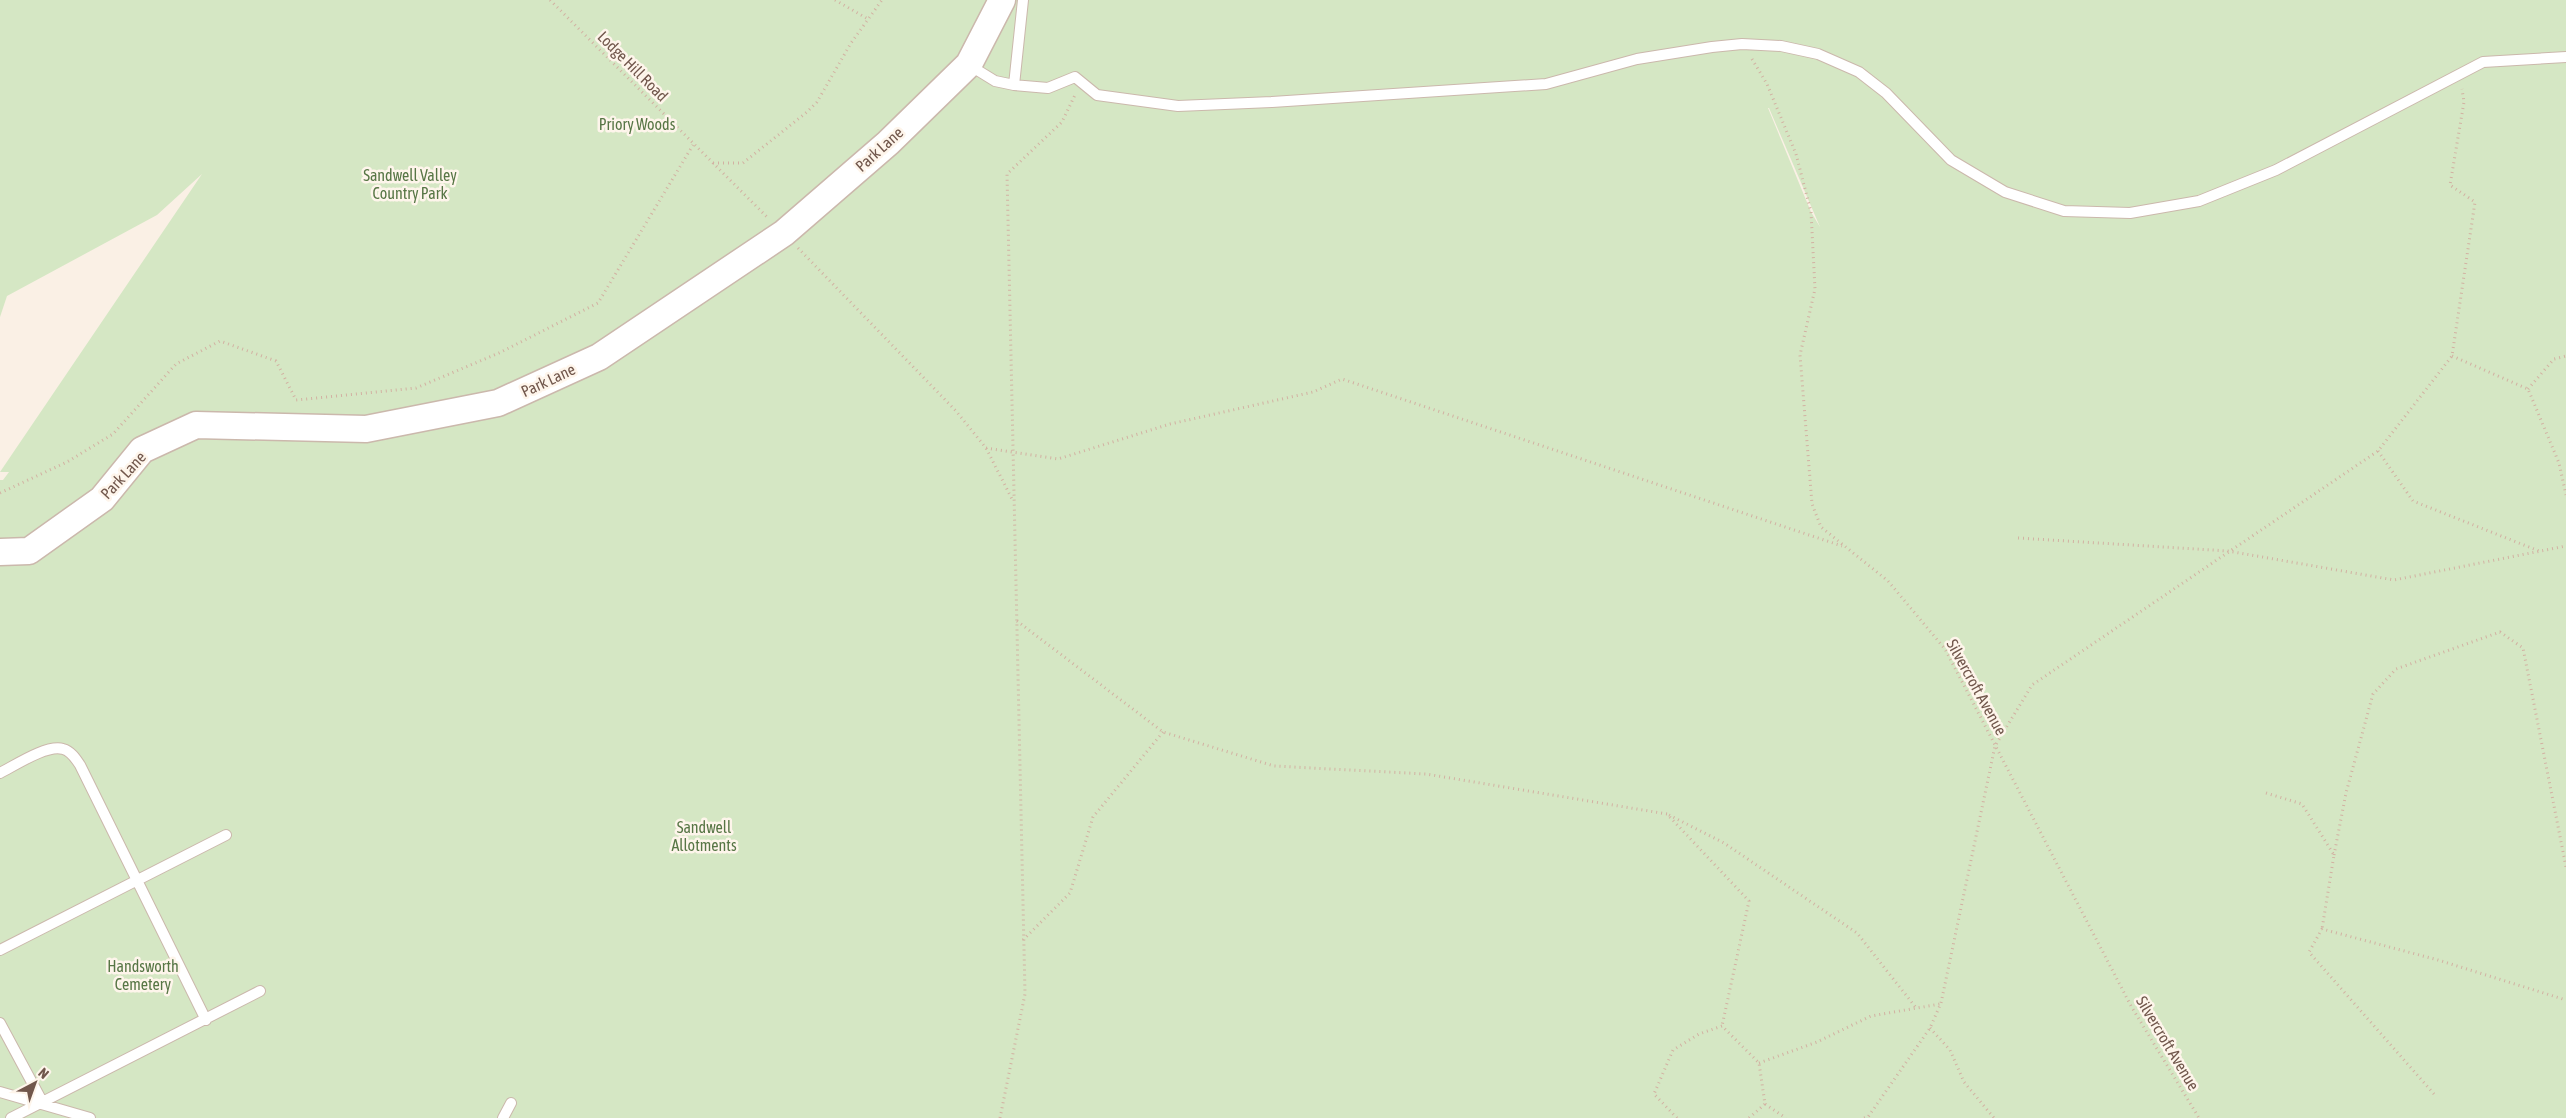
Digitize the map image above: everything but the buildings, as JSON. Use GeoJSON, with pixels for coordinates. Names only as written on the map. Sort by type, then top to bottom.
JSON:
{"type":"FeatureCollection","features":[{"type":"Feature","properties":{"kind":"street","name":"Park Lane"},"geometry":{"type":"LineString","coordinates":[[0,552],[29,551],[102,499],[142,450],[196,425],[366,430],[498,402],[599,356],[784,233],[888,143],[969,64],[1002,0]]}},
{"type":"Feature","properties":{"kind":"lane"},"geometry":{"type":"LineString","coordinates":[[1014,85],[1023,0]]}},
{"type":"Feature","properties":{"kind":"lane"},"geometry":{"type":"LineString","coordinates":[[969,64],[995,81],[1014,85],[1048,88],[1075,77],[1097,95],[1178,106],[1272,102],[1546,84],[1637,60],[1742,44],[1781,46],[1818,54],[1859,72],[1886,94],[1951,160],[2005,192],[2064,211],[2130,212],[2199,201],[2276,170],[2483,62],[2566,56]]}},
{"type":"Feature","properties":{"kind":"lane"},"geometry":{"type":"LineString","coordinates":[[0,774],[49,748],[62,748],[72,754],[80,765],[206,1020]]}},
{"type":"Feature","properties":{"kind":"lane"},"geometry":{"type":"LineString","coordinates":[[0,950],[226,835]]}},
{"type":"Feature","properties":{"kind":"lane"},"geometry":{"type":"LineString","coordinates":[[11,1118],[260,991]]}},
{"type":"Feature","properties":{"kind":"lane"},"geometry":{"type":"LineString","coordinates":[[0,1023],[43,1103]]}},
{"type":"Feature","properties":{"kind":"lane"},"geometry":{"type":"LineString","coordinates":[[0,1092],[90,1118]]}},
{"type":"Feature","properties":{"kind":"lane"},"geometry":{"type":"LineString","coordinates":[[503,1118],[511,1103]]}},
{"type":"Feature","properties":{"kind":"path","name":"Lodge Hill Road"},"geometry":{"type":"LineString","coordinates":[[550,0],[693,145],[784,233],[956,411],[986,448],[1014,503]]}},
{"type":"Feature","properties":{"kind":"path"},"geometry":{"type":"LineString","coordinates":[[835,0],[868,19]]}},
{"type":"Feature","properties":{"kind":"path"},"geometry":{"type":"LineString","coordinates":[[712,163],[743,163],[807,112],[817,102],[850,43],[882,0]]}},
{"type":"Feature","properties":{"kind":"path","name":"Silvercroft Avenue"},"geometry":{"type":"LineString","coordinates":[[1742,44],[1766,84],[1796,154],[1811,212],[1815,289],[1800,355],[1812,504],[1821,527],[1888,581],[1945,649],[2131,1006],[2199,1118]]}},
{"type":"Feature","properties":{"kind":"path"},"geometry":{"type":"LineString","coordinates":[[1867,1118],[1930,1028],[1941,1003],[1995,746],[2032,685],[2228,550],[2378,450],[2452,356],[2475,202],[2450,185],[2464,102],[2459,74]]}},
{"type":"Feature","properties":{"kind":"path"},"geometry":{"type":"LineString","coordinates":[[1000,1118],[1025,994],[1007,174],[1062,122],[1075,98],[1075,77]]}},
{"type":"Feature","properties":{"kind":"path"},"geometry":{"type":"LineString","coordinates":[[0,493],[67,462],[113,434],[176,364],[220,341],[276,361],[296,400],[416,388],[499,353],[598,303],[693,145]]}},
{"type":"Feature","properties":{"kind":"path"},"geometry":{"type":"LineString","coordinates":[[2452,356],[2528,389],[2558,463],[2566,495]]}},
{"type":"Feature","properties":{"kind":"path"},"geometry":{"type":"LineString","coordinates":[[2528,389],[2554,359],[2566,356]]}},
{"type":"Feature","properties":{"kind":"path"},"geometry":{"type":"LineString","coordinates":[[986,448],[1058,459],[1170,424],[1313,392],[1342,379],[1845,547]]}},
{"type":"Feature","properties":{"kind":"path"},"geometry":{"type":"LineString","coordinates":[[2378,450],[2413,501],[2540,551]]}},
{"type":"Feature","properties":{"kind":"path"},"geometry":{"type":"LineString","coordinates":[[2018,538],[2228,550],[2394,580],[2566,546]]}},
{"type":"Feature","properties":{"kind":"path"},"geometry":{"type":"LineString","coordinates":[[1017,621],[1163,732],[1274,766],[1426,774],[1667,814],[1724,843],[1857,933],[1917,1009]]}},
{"type":"Feature","properties":{"kind":"path"},"geometry":{"type":"LineString","coordinates":[[2434,1094],[2309,952],[2322,929],[2346,793],[2373,694],[2396,668],[2500,632],[2523,648],[2566,867]]}},
{"type":"Feature","properties":{"kind":"path"},"geometry":{"type":"LineString","coordinates":[[1023,940],[1070,893],[1094,817],[1163,732]]}},
{"type":"Feature","properties":{"kind":"path"},"geometry":{"type":"LineString","coordinates":[[2266,793],[2302,804],[2334,855]]}},
{"type":"Feature","properties":{"kind":"path"},"geometry":{"type":"LineString","coordinates":[[1667,814],[1750,901],[1722,1026]]}},
{"type":"Feature","properties":{"kind":"path"},"geometry":{"type":"LineString","coordinates":[[2322,929],[2438,960],[2566,1000]]}},
{"type":"Feature","properties":{"kind":"path"},"geometry":{"type":"LineString","coordinates":[[1759,1063],[1818,1042],[1871,1016],[1917,1009],[1941,1003]]}},
{"type":"Feature","properties":{"kind":"path"},"geometry":{"type":"LineString","coordinates":[[1722,1026],[1759,1063],[1765,1104],[1786,1118]]}},
{"type":"Feature","properties":{"kind":"path"},"geometry":{"type":"LineString","coordinates":[[1678,1118],[1654,1094],[1673,1050],[1699,1034],[1722,1026]]}},
{"type":"Feature","properties":{"kind":"path"},"geometry":{"type":"LineString","coordinates":[[1930,1028],[1950,1050],[1964,1082],[1994,1118]]}},
{"type":"Feature","properties":{"kind":"path"},"geometry":{"type":"LineString","coordinates":[[1749,1118],[1765,1104]]}},
{"type":"Feature","properties":{"kind":"green space"},"geometry":{"type":"Polygon","coordinates":[[[0,0],[2566,0],[2566,1118],[0,1118],[0,480],[3,480],[9,472],[0,472],[202,174],[157,215],[7,296],[0,317],[0,0]],[[1769,108],[1811,212],[1820,227],[1769,108]]]}},
{"type":"Feature","properties":{"kind":"park label","name":"Priory Woods"},"geometry":{"type":"Point","coordinates":[637,124]}},
{"type":"Feature","properties":{"kind":"park label","name":"Sandwell Valley Country Park"},"geometry":{"type":"Point","coordinates":[410,184]}},
{"type":"Feature","properties":{"kind":"park label","name":"Sandwell Allotments"},"geometry":{"type":"Point","coordinates":[704,836]}},
{"type":"Feature","properties":{"kind":"park label","name":"Handsworth Cemetery"},"geometry":{"type":"Point","coordinates":[143,975]}}]}
